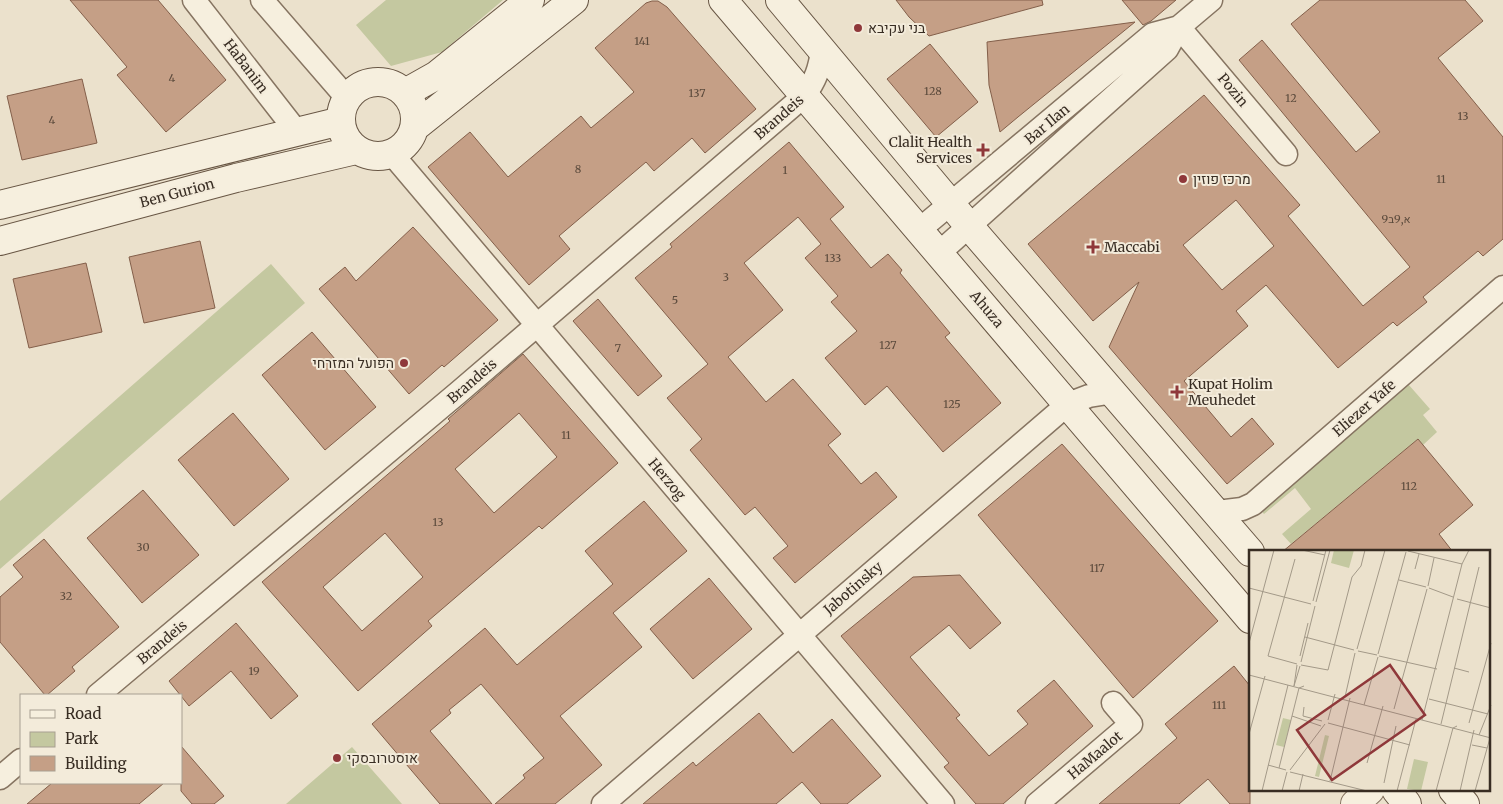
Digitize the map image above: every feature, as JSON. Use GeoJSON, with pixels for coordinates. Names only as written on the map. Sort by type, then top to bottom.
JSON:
{"type":"FeatureCollection","features":[{"type":"Feature","properties":{"kind":"main road"},"geometry":{"type":"LineString","coordinates":[[405,93],[437,75],[530,0]]}},
{"type":"Feature","properties":{"kind":"main road"},"geometry":{"type":"LineString","coordinates":[[415,126],[574,0]]}},
{"type":"Feature","properties":{"kind":"main road","name":"Ahuza"},"geometry":{"type":"LineString","coordinates":[[722,0],[1249,618]]}},
{"type":"Feature","properties":{"kind":"main road"},"geometry":{"type":"LineString","coordinates":[[780,0],[969,226],[1249,551]]}},
{"type":"Feature","properties":{"kind":"main road"},"geometry":{"type":"LineString","coordinates":[[382,82],[394,86],[405,93],[412,103],[415,126],[411,138],[402,148],[392,154],[379,157],[367,155],[356,150],[348,142],[343,132],[344,109],[357,88],[382,82]]}},
{"type":"Feature","properties":{"kind":"main road"},"geometry":{"type":"LineString","coordinates":[[0,205],[298,132],[344,109]]}},
{"type":"Feature","properties":{"kind":"main road","name":"Ben Gurion"},"geometry":{"type":"LineString","coordinates":[[0,241],[236,178],[356,150]]}},
{"type":"Feature","properties":{"kind":"main road"},"geometry":{"type":"LineString","coordinates":[[1355,804],[1368,792]]}},
{"type":"Feature","properties":{"kind":"main road"},"geometry":{"type":"LineString","coordinates":[[1398,792],[1407,804]]}},
{"type":"Feature","properties":{"kind":"main road"},"geometry":{"type":"LineString","coordinates":[[1455,792],[1465,804]]}},
{"type":"Feature","properties":{"kind":"street","name":"HaBanim"},"geometry":{"type":"LineString","coordinates":[[194,0],[298,132]]}},
{"type":"Feature","properties":{"kind":"street"},"geometry":{"type":"LineString","coordinates":[[262,0],[344,109]]}},
{"type":"Feature","properties":{"kind":"street","name":"Bar Ilan"},"geometry":{"type":"LineString","coordinates":[[939,253],[1167,49],[1179,27],[1211,0]]}},
{"type":"Feature","properties":{"kind":"street","name":"Bar Ilan"},"geometry":{"type":"LineString","coordinates":[[919,230],[1153,34],[1179,27]]}},
{"type":"Feature","properties":{"kind":"street","name":"Pozin"},"geometry":{"type":"LineString","coordinates":[[1179,27],[1286,154]]}},
{"type":"Feature","properties":{"kind":"street","name":"Brandeis"},"geometry":{"type":"LineString","coordinates":[[99,694],[804,96],[814,82],[820,66],[822,50]]}},
{"type":"Feature","properties":{"kind":"street","name":"Herzog"},"geometry":{"type":"LineString","coordinates":[[392,154],[943,804]]}},
{"type":"Feature","properties":{"kind":"street","name":"Eliezer Yafe"},"geometry":{"type":"LineString","coordinates":[[1216,512],[1242,509],[1254,504],[1503,287]]}},
{"type":"Feature","properties":{"kind":"street","name":"Jabotinsky"},"geometry":{"type":"LineString","coordinates":[[603,804],[1068,404],[1089,396],[1114,392]]}},
{"type":"Feature","properties":{"kind":"street","name":"HaMaalot"},"geometry":{"type":"LineString","coordinates":[[1037,804],[1131,724],[1113,703]]}},
{"type":"Feature","properties":{"kind":"street"},"geometry":{"type":"LineString","coordinates":[[0,778],[20,761]]}},
{"type":"Feature","properties":{"kind":"green space"},"geometry":{"type":"Polygon","coordinates":[[[386,0],[503,0],[442,52],[391,66],[356,25],[386,0]]]}},
{"type":"Feature","properties":{"kind":"green space"},"geometry":{"type":"Polygon","coordinates":[[[271,264],[305,303],[0,569],[0,501],[271,264]]]}},
{"type":"Feature","properties":{"kind":"green space"},"geometry":{"type":"Polygon","coordinates":[[[1401,376],[1430,409],[1423,415],[1437,432],[1423,445],[1418,439],[1291,544],[1282,534],[1311,509],[1295,488],[1264,514],[1255,503],[1401,376]]]}},
{"type":"Feature","properties":{"kind":"green space"},"geometry":{"type":"Polygon","coordinates":[[[352,747],[402,804],[286,804],[352,747]]]}},
{"type":"Feature","properties":{"kind":"building"},"geometry":{"type":"Polygon","coordinates":[[[70,0],[158,0],[226,80],[166,132],[117,75],[127,67],[70,0]]]}},
{"type":"Feature","properties":{"kind":"building"},"geometry":{"type":"Polygon","coordinates":[[[896,0],[1042,0],[1043,5],[929,36],[909,17],[896,0]]]}},
{"type":"Feature","properties":{"kind":"building"},"geometry":{"type":"Polygon","coordinates":[[[1122,0],[1176,0],[1151,21],[1143,25],[1122,0]]]}},
{"type":"Feature","properties":{"kind":"building"},"geometry":{"type":"Polygon","coordinates":[[[1320,0],[1465,0],[1483,21],[1438,58],[1503,137],[1503,239],[1483,256],[1478,251],[1423,297],[1427,302],[1397,326],[1393,322],[1338,368],[1266,285],[1236,311],[1248,326],[1184,381],[1231,437],[1252,418],[1274,444],[1227,484],[1109,347],[1139,282],[1093,321],[1028,244],[1204,95],[1300,205],[1288,216],[1363,306],[1410,267],[1239,60],[1262,40],[1356,152],[1380,132],[1291,24],[1320,0]],[[1236,200],[1183,245],[1222,290],[1274,246],[1236,200]]]}},
{"type":"Feature","properties":{"kind":"building"},"geometry":{"type":"Polygon","coordinates":[[[658,1],[667,7],[756,109],[705,153],[692,138],[654,171],[646,162],[559,236],[570,249],[529,285],[428,167],[470,132],[508,177],[581,116],[591,128],[634,92],[595,48],[646,3],[658,1]]]}},
{"type":"Feature","properties":{"kind":"building"},"geometry":{"type":"Polygon","coordinates":[[[1135,22],[1000,132],[989,85],[987,42],[1135,22]]]}},
{"type":"Feature","properties":{"kind":"building"},"geometry":{"type":"Polygon","coordinates":[[[930,44],[978,102],[936,137],[887,79],[930,44]]]}},
{"type":"Feature","properties":{"kind":"building"},"geometry":{"type":"Polygon","coordinates":[[[82,79],[97,143],[22,160],[7,96],[82,79]]]}},
{"type":"Feature","properties":{"kind":"building"},"geometry":{"type":"Polygon","coordinates":[[[789,142],[844,207],[830,219],[871,268],[888,254],[902,270],[900,273],[950,333],[945,337],[1001,403],[943,452],[887,386],[865,405],[825,358],[857,331],[831,302],[838,296],[805,258],[821,244],[798,217],[744,263],[783,310],[728,357],[766,402],[793,379],[841,434],[828,445],[861,484],[876,472],[897,497],[795,583],[773,558],[788,546],[755,507],[745,515],[690,450],[702,439],[667,398],[708,364],[635,278],[672,247],[670,244],[789,142]]]}},
{"type":"Feature","properties":{"kind":"building"},"geometry":{"type":"Polygon","coordinates":[[[413,227],[498,320],[444,367],[442,365],[409,394],[319,289],[345,267],[356,281],[413,227]]]}},
{"type":"Feature","properties":{"kind":"building"},"geometry":{"type":"Polygon","coordinates":[[[200,241],[215,308],[144,323],[129,257],[200,241]]]}},
{"type":"Feature","properties":{"kind":"building"},"geometry":{"type":"Polygon","coordinates":[[[86,263],[102,332],[29,348],[13,279],[86,263]]]}},
{"type":"Feature","properties":{"kind":"building"},"geometry":{"type":"Polygon","coordinates":[[[598,299],[662,376],[638,396],[573,321],[598,299]]]}},
{"type":"Feature","properties":{"kind":"building"},"geometry":{"type":"Polygon","coordinates":[[[312,332],[376,407],[325,450],[262,375],[312,332]]]}},
{"type":"Feature","properties":{"kind":"building"},"geometry":{"type":"Polygon","coordinates":[[[523,354],[618,463],[542,529],[539,526],[428,621],[432,626],[358,691],[262,582],[450,421],[448,419],[523,354]],[[519,413],[455,469],[494,513],[557,457],[519,413]],[[385,533],[323,587],[362,631],[423,577],[385,533]]]}},
{"type":"Feature","properties":{"kind":"building"},"geometry":{"type":"Polygon","coordinates":[[[233,413],[289,479],[234,526],[178,460],[233,413]]]}},
{"type":"Feature","properties":{"kind":"building"},"geometry":{"type":"Polygon","coordinates":[[[1418,439],[1473,505],[1439,534],[1451,550],[1284,550],[1418,439]]]}},
{"type":"Feature","properties":{"kind":"building"},"geometry":{"type":"Polygon","coordinates":[[[1062,444],[1218,621],[1133,698],[978,515],[1062,444]]]}},
{"type":"Feature","properties":{"kind":"building"},"geometry":{"type":"Polygon","coordinates":[[[143,490],[199,555],[142,603],[87,538],[143,490]]]}},
{"type":"Feature","properties":{"kind":"building"},"geometry":{"type":"Polygon","coordinates":[[[644,501],[687,551],[613,613],[642,647],[560,716],[602,765],[555,804],[495,804],[525,778],[523,775],[544,758],[481,684],[449,710],[451,713],[430,731],[492,804],[440,804],[372,724],[485,628],[517,665],[613,584],[585,551],[644,501]]]}},
{"type":"Feature","properties":{"kind":"building"},"geometry":{"type":"Polygon","coordinates":[[[44,539],[119,627],[72,667],[75,671],[48,694],[44,694],[0,642],[0,597],[23,577],[13,565],[44,539]]]}},
{"type":"Feature","properties":{"kind":"building"},"geometry":{"type":"Polygon","coordinates":[[[960,575],[1001,623],[970,649],[949,625],[910,657],[960,715],[956,718],[989,756],[1028,724],[1017,711],[1054,680],[1093,726],[1003,804],[976,804],[944,767],[949,763],[841,636],[913,577],[960,575]]]}},
{"type":"Feature","properties":{"kind":"building"},"geometry":{"type":"Polygon","coordinates":[[[709,578],[752,629],[693,679],[650,629],[709,578]]]}},
{"type":"Feature","properties":{"kind":"building"},"geometry":{"type":"Polygon","coordinates":[[[236,623],[298,696],[271,719],[231,671],[189,706],[182,697],[182,694],[179,694],[169,681],[236,623]]]}},
{"type":"Feature","properties":{"kind":"building"},"geometry":{"type":"Polygon","coordinates":[[[1234,666],[1249,685],[1250,804],[1230,804],[1208,779],[1179,804],[1099,804],[1177,738],[1165,724],[1234,666]]]}},
{"type":"Feature","properties":{"kind":"building"},"geometry":{"type":"Polygon","coordinates":[[[759,713],[793,753],[832,719],[881,776],[847,804],[821,804],[802,782],[776,804],[643,804],[693,762],[696,766],[759,713]]]}},
{"type":"Feature","properties":{"kind":"building"},"geometry":{"type":"Polygon","coordinates":[[[182,747],[224,796],[214,804],[192,804],[181,791],[182,747]]]}},
{"type":"Feature","properties":{"kind":"building"},"geometry":{"type":"Polygon","coordinates":[[[51,784],[163,784],[139,804],[27,804],[51,784]]]}},
{"type":"Feature","properties":{"kind":"place","name":"בני עקיבא"},"geometry":{"type":"Point","coordinates":[858,28]}},
{"type":"Feature","properties":{"kind":"place","name":"Clalit Health Services"},"geometry":{"type":"Point","coordinates":[983,150]}},
{"type":"Feature","properties":{"kind":"place","name":"מרכז פוזין"},"geometry":{"type":"Point","coordinates":[1183,179]}},
{"type":"Feature","properties":{"kind":"place","name":"Maccabi"},"geometry":{"type":"Point","coordinates":[1093,247]}},
{"type":"Feature","properties":{"kind":"place","name":"הפועל המזרחי"},"geometry":{"type":"Point","coordinates":[404,363]}},
{"type":"Feature","properties":{"kind":"place","name":"Kupat Holim Meuhedet"},"geometry":{"type":"Point","coordinates":[1177,392]}},
{"type":"Feature","properties":{"kind":"place","name":"אוסטרובסקי"},"geometry":{"type":"Point","coordinates":[337,758]}}]}
